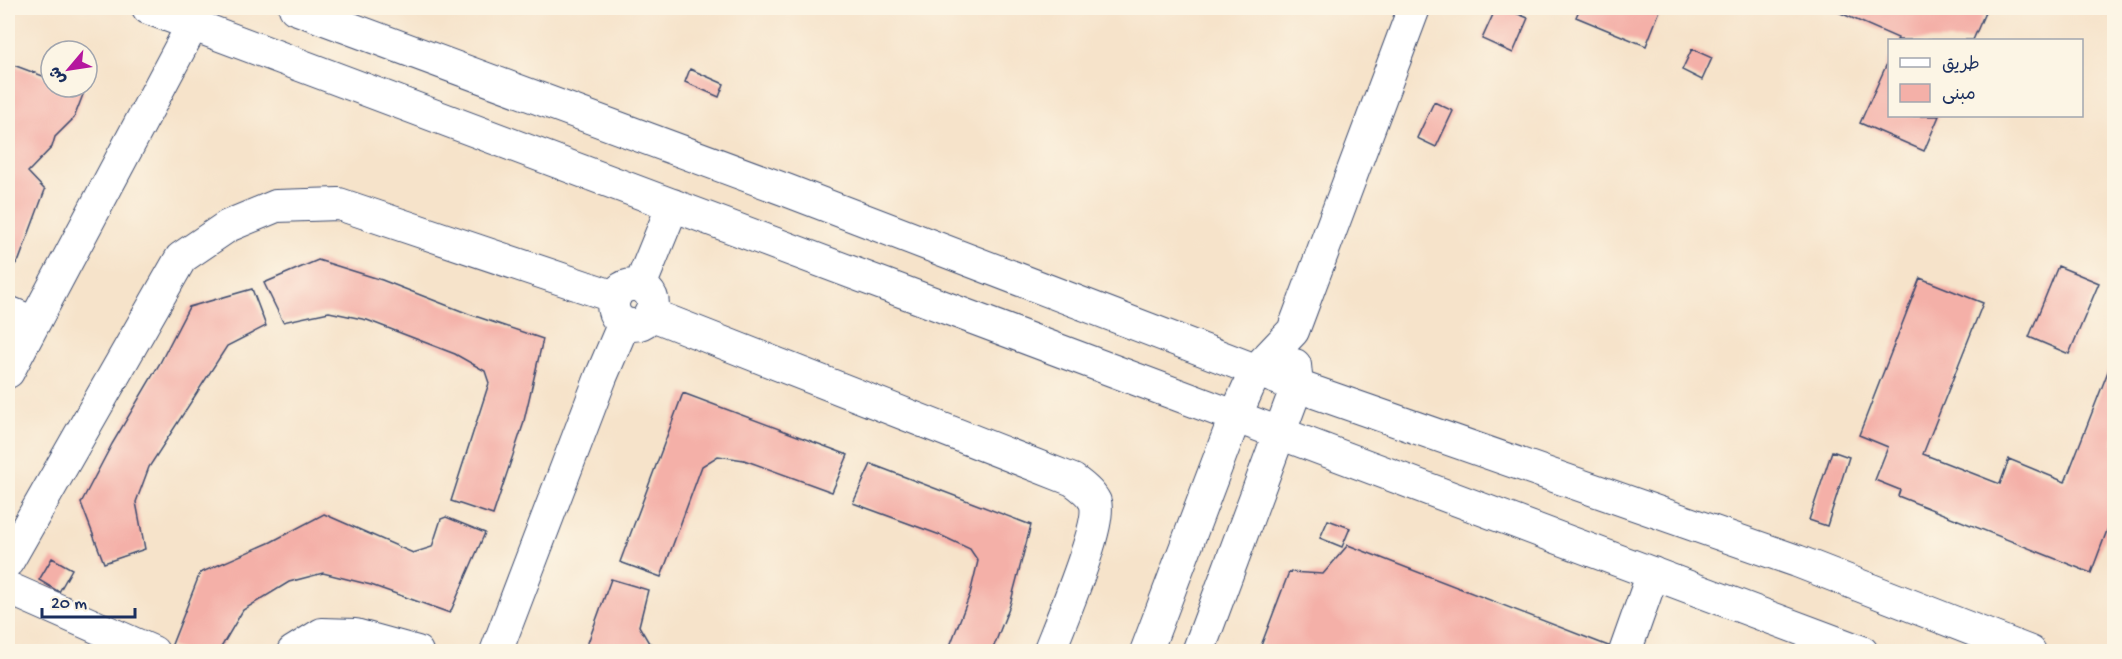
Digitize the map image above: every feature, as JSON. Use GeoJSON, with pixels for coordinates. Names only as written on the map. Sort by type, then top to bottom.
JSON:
{"type":"FeatureCollection","features":[{"type":"Feature","properties":{"kind":"street"},"geometry":{"type":"LineString","coordinates":[[148,8],[1862,651]]}},
{"type":"Feature","properties":{"kind":"street"},"geometry":{"type":"LineString","coordinates":[[295,8],[774,186],[1297,386],[1797,561],[2030,651]]}},
{"type":"Feature","properties":{"kind":"street"},"geometry":{"type":"LineString","coordinates":[[1146,651],[1235,417],[1256,370],[1293,331],[1414,8]]}},
{"type":"Feature","properties":{"kind":"street"},"geometry":{"type":"LineString","coordinates":[[8,372],[21,318],[193,24]]}},
{"type":"Feature","properties":{"kind":"street"},"geometry":{"type":"LineString","coordinates":[[8,561],[181,258],[228,226],[276,206],[339,204],[632,305],[1072,480],[1084,488],[1095,503],[1095,519],[1091,539],[1049,651]]}},
{"type":"Feature","properties":{"kind":"street"},"geometry":{"type":"LineString","coordinates":[[496,651],[601,377],[673,205]]}},
{"type":"Feature","properties":{"kind":"street"},"geometry":{"type":"LineString","coordinates":[[1198,651],[1297,386],[1293,331]]}},
{"type":"Feature","properties":{"kind":"street"},"geometry":{"type":"LineString","coordinates":[[1625,651],[1653,573]]}},
{"type":"Feature","properties":{"kind":"street"},"geometry":{"type":"LineString","coordinates":[[8,588],[153,651]]}},
{"type":"Feature","properties":{"kind":"street"},"geometry":{"type":"LineString","coordinates":[[293,651],[322,634],[355,635],[417,651]]}},
{"type":"Feature","properties":{"kind":"building"},"geometry":{"type":"Polygon","coordinates":[[[1496,8],[1503,8],[1528,18],[1513,53],[1482,39],[1496,8]]]}},
{"type":"Feature","properties":{"kind":"building"},"geometry":{"type":"Polygon","coordinates":[[[1580,8],[1661,8],[1646,46],[1576,17],[1580,8]]]}},
{"type":"Feature","properties":{"kind":"building"},"geometry":{"type":"Polygon","coordinates":[[[1829,8],[1987,8],[1973,39],[1898,38],[1829,8]]]}},
{"type":"Feature","properties":{"kind":"building"},"geometry":{"type":"Polygon","coordinates":[[[1692,49],[1712,58],[1702,80],[1682,70],[1692,49]]]}},
{"type":"Feature","properties":{"kind":"building"},"geometry":{"type":"Polygon","coordinates":[[[1888,61],[1888,117],[1939,117],[1924,151],[1860,123],[1888,61]]]}},
{"type":"Feature","properties":{"kind":"building"},"geometry":{"type":"Polygon","coordinates":[[[8,63],[39,75],[39,99],[81,99],[74,118],[55,137],[52,147],[28,172],[45,190],[19,260],[8,270],[8,63]]]}},
{"type":"Feature","properties":{"kind":"building"},"geometry":{"type":"Polygon","coordinates":[[[690,69],[724,84],[719,97],[685,82],[690,69]]]}},
{"type":"Feature","properties":{"kind":"building"},"geometry":{"type":"Polygon","coordinates":[[[1434,102],[1453,111],[1436,147],[1417,138],[1434,102]]]}},
{"type":"Feature","properties":{"kind":"building"},"geometry":{"type":"Polygon","coordinates":[[[318,260],[382,280],[469,314],[543,339],[523,425],[493,515],[451,501],[489,383],[485,371],[455,354],[367,320],[329,312],[283,322],[264,283],[318,260]]]}},
{"type":"Feature","properties":{"kind":"building"},"geometry":{"type":"Polygon","coordinates":[[[2058,266],[2099,283],[2069,354],[2029,337],[2058,266]]]}},
{"type":"Feature","properties":{"kind":"building"},"geometry":{"type":"Polygon","coordinates":[[[1920,278],[1983,303],[1923,454],[2000,484],[2009,459],[2065,482],[2114,356],[2114,512],[2091,573],[1898,496],[1900,490],[1875,480],[1888,447],[1859,435],[1920,278]]]}},
{"type":"Feature","properties":{"kind":"building"},"geometry":{"type":"Polygon","coordinates":[[[252,289],[266,326],[227,346],[149,467],[136,502],[145,549],[104,563],[81,503],[112,444],[160,363],[189,307],[252,289]]]}},
{"type":"Feature","properties":{"kind":"building"},"geometry":{"type":"Polygon","coordinates":[[[683,393],[848,455],[832,492],[744,460],[718,456],[702,466],[661,577],[620,562],[683,393]]]}},
{"type":"Feature","properties":{"kind":"building"},"geometry":{"type":"Polygon","coordinates":[[[1832,451],[1849,457],[1827,526],[1809,520],[1832,451]]]}},
{"type":"Feature","properties":{"kind":"building"},"geometry":{"type":"Polygon","coordinates":[[[871,464],[1031,525],[1010,605],[992,651],[948,651],[970,594],[978,561],[970,549],[940,535],[853,503],[871,464]]]}},
{"type":"Feature","properties":{"kind":"building"},"geometry":{"type":"Polygon","coordinates":[[[324,514],[413,553],[432,547],[441,519],[446,517],[485,533],[450,613],[371,585],[323,573],[289,582],[243,610],[219,651],[185,651],[171,647],[200,573],[271,542],[324,514]]]}},
{"type":"Feature","properties":{"kind":"building"},"geometry":{"type":"Polygon","coordinates":[[[1328,520],[1350,528],[1342,547],[1320,538],[1328,520]]]}},
{"type":"Feature","properties":{"kind":"building"},"geometry":{"type":"Polygon","coordinates":[[[1348,545],[1617,651],[1259,651],[1289,572],[1323,574],[1348,545]]]}},
{"type":"Feature","properties":{"kind":"building"},"geometry":{"type":"Polygon","coordinates":[[[52,558],[72,569],[59,592],[39,580],[52,558]]]}},
{"type":"Feature","properties":{"kind":"building"},"geometry":{"type":"Polygon","coordinates":[[[611,579],[648,590],[639,626],[649,643],[680,651],[585,651],[611,579]]]}}]}
